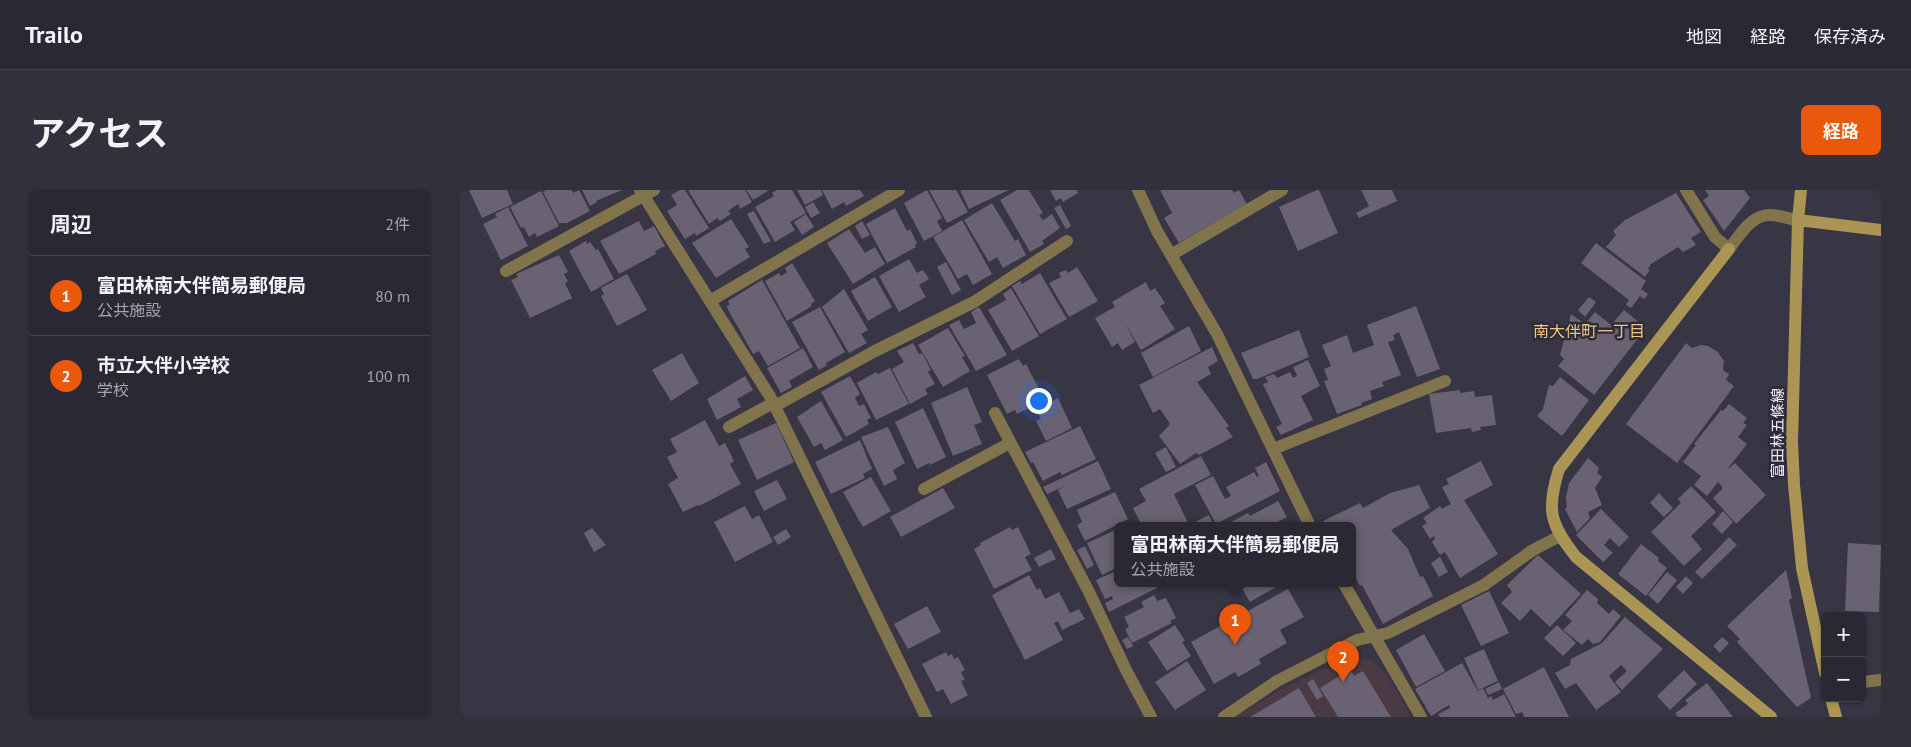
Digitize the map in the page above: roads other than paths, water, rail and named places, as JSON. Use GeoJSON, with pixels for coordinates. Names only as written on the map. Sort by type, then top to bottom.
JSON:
{"type":"FeatureCollection","features":[{"type":"Feature","properties":{"kind":"street"},"geometry":{"type":"LineString","coordinates":[[1138,190],[1171,255],[1217,334],[1308,522]]}},
{"type":"Feature","properties":{"kind":"street"},"geometry":{"type":"LineString","coordinates":[[1171,255],[1282,190]]}},
{"type":"Feature","properties":{"kind":"street"},"geometry":{"type":"LineString","coordinates":[[1686,190],[1715,237],[1729,249]]}},
{"type":"Feature","properties":{"kind":"street","name":"富田林五條線"},"geometry":{"type":"LineString","coordinates":[[1800,190],[1792,442],[1802,568],[1821,657]]}},
{"type":"Feature","properties":{"kind":"street"},"geometry":{"type":"LineString","coordinates":[[506,271],[646,192],[774,405],[926,717]]}},
{"type":"Feature","properties":{"kind":"street"},"geometry":{"type":"LineString","coordinates":[[710,301],[892,192]]}},
{"type":"Feature","properties":{"kind":"street"},"geometry":{"type":"LineString","coordinates":[[1771,717],[1576,557],[1560,536],[1551,512],[1552,488],[1559,469],[1743,230],[1758,218],[1770,215],[1881,230]]}},
{"type":"Feature","properties":{"kind":"street"},"geometry":{"type":"LineString","coordinates":[[729,427],[874,351],[974,302],[1067,241]]}},
{"type":"Feature","properties":{"kind":"street"},"geometry":{"type":"LineString","coordinates":[[1273,449],[1445,381]]}},
{"type":"Feature","properties":{"kind":"street"},"geometry":{"type":"LineString","coordinates":[[995,414],[1089,592],[1126,670],[1151,717]]}},
{"type":"Feature","properties":{"kind":"street"},"geometry":{"type":"LineString","coordinates":[[924,489],[1010,443]]}},
{"type":"Feature","properties":{"kind":"street"},"geometry":{"type":"LineString","coordinates":[[1224,717],[1277,681],[1357,640],[1388,633],[1484,585],[1533,550],[1560,536]]}},
{"type":"Feature","properties":{"kind":"street"},"geometry":{"type":"LineString","coordinates":[[1346,587],[1421,717]]}},
{"type":"Feature","properties":{"kind":"street"},"geometry":{"type":"LineString","coordinates":[[1866,682],[1881,680]]}},
{"type":"Feature","properties":{"kind":"street"},"geometry":{"type":"LineString","coordinates":[[1832,702],[1836,717]]}},
{"type":"Feature","properties":{"kind":"place","name":"富田林南大伴簡易郵便局"},"geometry":{"type":"Point","coordinates":[1235,645]}},
{"type":"Feature","properties":{"kind":"place","name":"市立大伴小学校"},"geometry":{"type":"Point","coordinates":[1343,682]}},
{"type":"Feature","properties":{"kind":"district","name":"南大伴町一丁目"},"geometry":{"type":"Point","coordinates":[1589,331]}}]}
